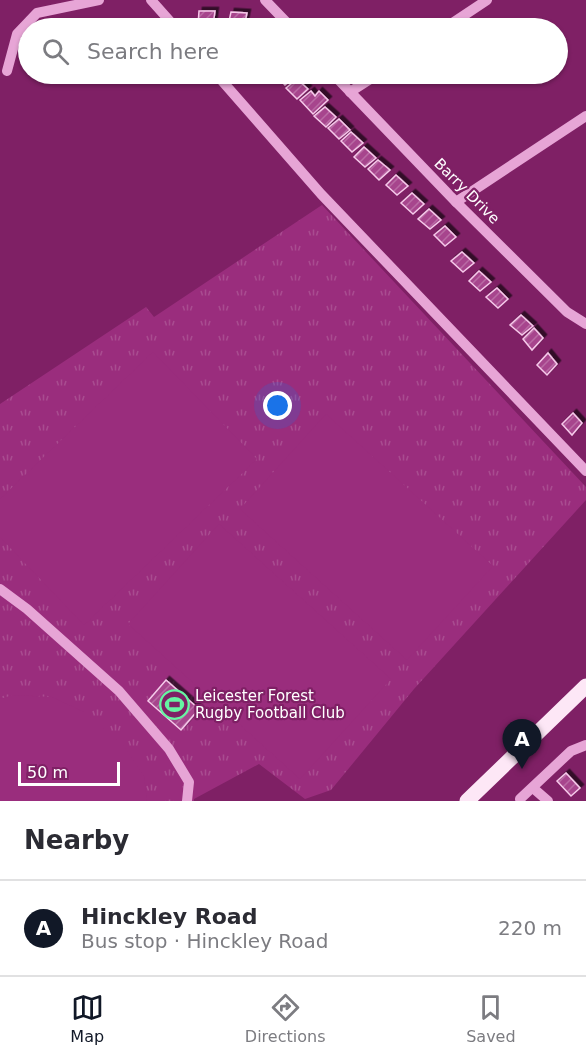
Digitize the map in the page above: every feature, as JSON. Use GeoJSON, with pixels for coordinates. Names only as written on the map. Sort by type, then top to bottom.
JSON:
{"type":"FeatureCollection","features":[{"type":"Feature","properties":{"kind":"main road"},"geometry":{"type":"LineString","coordinates":[[467,801],[586,686]]}},
{"type":"Feature","properties":{"kind":"street"},"geometry":{"type":"LineString","coordinates":[[33,18],[37,14],[99,0]]}},
{"type":"Feature","properties":{"kind":"street"},"geometry":{"type":"LineString","coordinates":[[151,0],[167,18]]}},
{"type":"Feature","properties":{"kind":"street"},"geometry":{"type":"LineString","coordinates":[[266,0],[283,18]]}},
{"type":"Feature","properties":{"kind":"street"},"geometry":{"type":"LineString","coordinates":[[460,18],[487,0]]}},
{"type":"Feature","properties":{"kind":"street"},"geometry":{"type":"LineString","coordinates":[[7,71],[18,33]]}},
{"type":"Feature","properties":{"kind":"street"},"geometry":{"type":"LineString","coordinates":[[225,84],[321,194],[586,471]]}},
{"type":"Feature","properties":{"kind":"street","name":"Barry Drive"},"geometry":{"type":"LineString","coordinates":[[342,84],[456,202],[567,312],[586,324]]}},
{"type":"Feature","properties":{"kind":"street"},"geometry":{"type":"LineString","coordinates":[[350,92],[362,84]]}},
{"type":"Feature","properties":{"kind":"street"},"geometry":{"type":"LineString","coordinates":[[456,202],[586,116]]}},
{"type":"Feature","properties":{"kind":"street"},"geometry":{"type":"LineString","coordinates":[[0,589],[27,609],[119,691],[169,749],[189,782],[187,801]]}},
{"type":"Feature","properties":{"kind":"street"},"geometry":{"type":"LineString","coordinates":[[520,799],[571,751],[586,745]]}},
{"type":"Feature","properties":{"kind":"street"},"geometry":{"type":"LineString","coordinates":[[533,788],[548,801]]}},
{"type":"Feature","properties":{"kind":"green space"},"geometry":{"type":"Polygon","coordinates":[[[322,205],[586,487],[586,500],[414,689],[331,790],[305,799],[259,764],[194,801],[0,801],[0,404],[146,307],[154,317],[322,205]]]}},
{"type":"Feature","properties":{"kind":"green space"},"geometry":{"type":"Polygon","coordinates":[[[153,352],[257,459],[84,625],[0,537],[0,499],[153,352]]]}},
{"type":"Feature","properties":{"kind":"green space"},"geometry":{"type":"Polygon","coordinates":[[[326,414],[493,566],[407,660],[240,509],[326,414]]]}},
{"type":"Feature","properties":{"kind":"green space"},"geometry":{"type":"Polygon","coordinates":[[[219,524],[391,679],[300,779],[128,624],[219,524]]]}},
{"type":"Feature","properties":{"kind":"green space"},"geometry":{"type":"Polygon","coordinates":[[[13,695],[52,697],[84,712],[123,745],[144,776],[147,801],[0,801],[0,699],[13,695]]]}},
{"type":"Feature","properties":{"kind":"building"},"geometry":{"type":"Polygon","coordinates":[[[199,11],[215,11],[214,18],[198,18],[199,11]]]}},
{"type":"Feature","properties":{"kind":"building"},"geometry":{"type":"Polygon","coordinates":[[[231,12],[247,13],[246,18],[230,18],[231,12]]]}},
{"type":"Feature","properties":{"kind":"building"},"geometry":{"type":"Polygon","coordinates":[[[291,84],[302,84],[308,89],[297,99],[286,88],[291,84]]]}},
{"type":"Feature","properties":{"kind":"building"},"geometry":{"type":"Polygon","coordinates":[[[311,91],[315,96],[319,91],[328,100],[313,114],[300,100],[311,91]]]}},
{"type":"Feature","properties":{"kind":"building"},"geometry":{"type":"Polygon","coordinates":[[[325,107],[336,117],[326,127],[314,116],[325,107]]]}},
{"type":"Feature","properties":{"kind":"building"},"geometry":{"type":"Polygon","coordinates":[[[339,119],[350,130],[339,139],[328,128],[339,119]]]}},
{"type":"Feature","properties":{"kind":"building"},"geometry":{"type":"Polygon","coordinates":[[[351,132],[363,143],[352,152],[341,141],[351,132]]]}},
{"type":"Feature","properties":{"kind":"building"},"geometry":{"type":"Polygon","coordinates":[[[364,147],[376,158],[365,167],[354,157],[364,147]]]}},
{"type":"Feature","properties":{"kind":"building"},"geometry":{"type":"Polygon","coordinates":[[[378,160],[390,170],[379,180],[368,169],[378,160]]]}},
{"type":"Feature","properties":{"kind":"building"},"geometry":{"type":"Polygon","coordinates":[[[396,175],[408,186],[397,195],[386,185],[396,175]]]}},
{"type":"Feature","properties":{"kind":"building"},"geometry":{"type":"Polygon","coordinates":[[[412,193],[424,204],[413,214],[401,203],[412,193]]]}},
{"type":"Feature","properties":{"kind":"building"},"geometry":{"type":"Polygon","coordinates":[[[429,209],[441,220],[430,229],[418,219],[429,209]]]}},
{"type":"Feature","properties":{"kind":"building"},"geometry":{"type":"Polygon","coordinates":[[[445,226],[456,237],[445,246],[434,235],[445,226]]]}},
{"type":"Feature","properties":{"kind":"building"},"geometry":{"type":"Polygon","coordinates":[[[462,252],[474,263],[463,272],[451,261],[462,252]]]}},
{"type":"Feature","properties":{"kind":"building"},"geometry":{"type":"Polygon","coordinates":[[[479,271],[491,282],[480,291],[469,281],[479,271]]]}},
{"type":"Feature","properties":{"kind":"building"},"geometry":{"type":"Polygon","coordinates":[[[497,288],[508,299],[498,308],[486,297],[497,288]]]}},
{"type":"Feature","properties":{"kind":"building"},"geometry":{"type":"Polygon","coordinates":[[[521,315],[533,326],[522,335],[510,325],[521,315]]]}},
{"type":"Feature","properties":{"kind":"building"},"geometry":{"type":"Polygon","coordinates":[[[534,328],[543,338],[532,350],[523,339],[534,328]]]}},
{"type":"Feature","properties":{"kind":"building"},"geometry":{"type":"Polygon","coordinates":[[[548,353],[557,364],[547,375],[537,365],[548,353]]]}},
{"type":"Feature","properties":{"kind":"building"},"geometry":{"type":"Polygon","coordinates":[[[573,413],[582,423],[572,435],[562,424],[573,413]]]}},
{"type":"Feature","properties":{"kind":"building","name":"Leicester Forest Rugby Football Club"},"geometry":{"type":"Polygon","coordinates":[[[166,680],[199,709],[181,730],[148,701],[166,680]]]}},
{"type":"Feature","properties":{"kind":"building"},"geometry":{"type":"Polygon","coordinates":[[[566,773],[580,788],[571,796],[557,781],[566,773]]]}},
{"type":"Feature","properties":{"kind":"place","name":"Leicester Forest Rugby Football Club"},"geometry":{"type":"Point","coordinates":[174,705]}},
{"type":"Feature","properties":{"kind":"place","name":"Hinckley Road"},"geometry":{"type":"Point","coordinates":[522,769]}}]}
